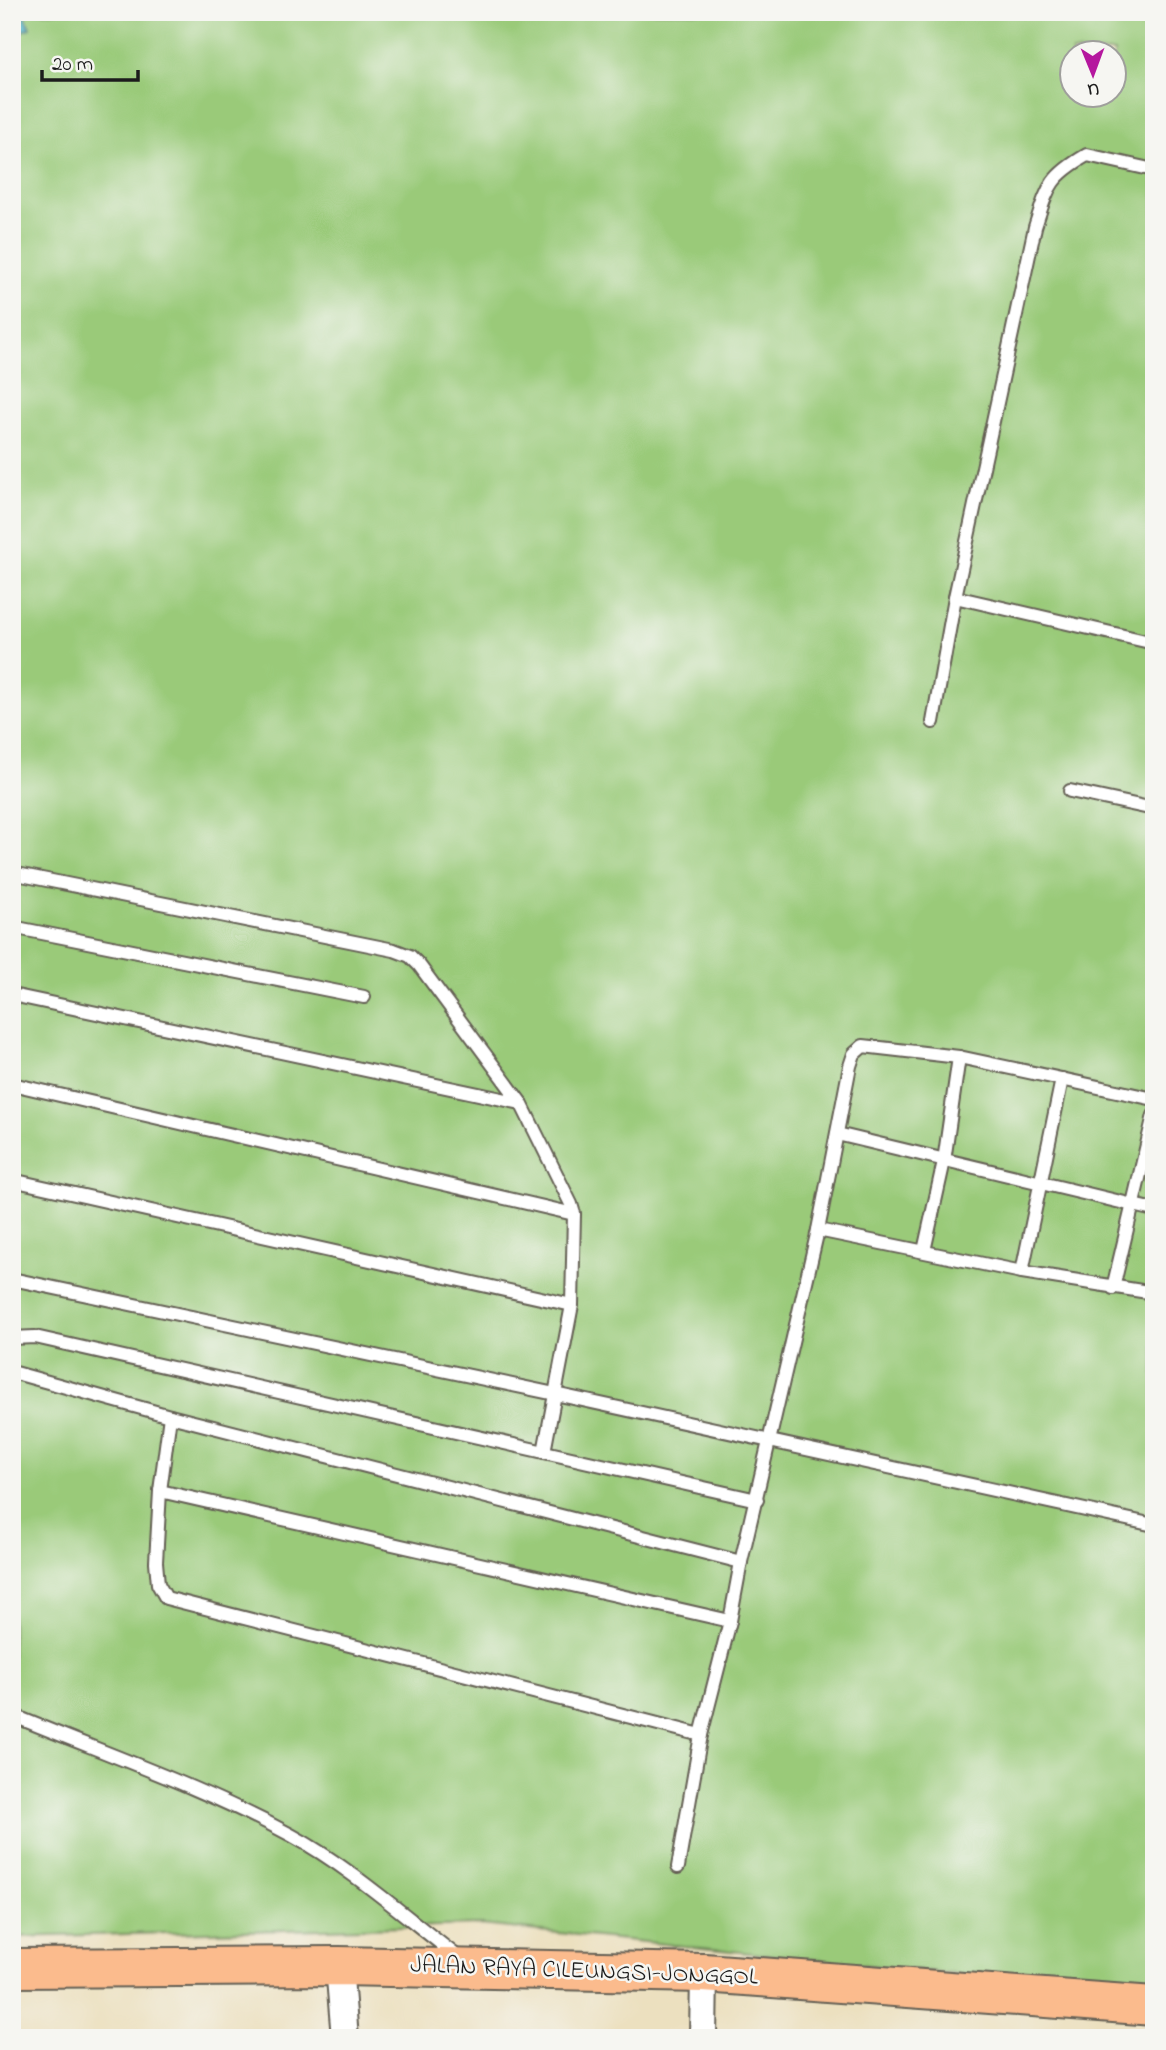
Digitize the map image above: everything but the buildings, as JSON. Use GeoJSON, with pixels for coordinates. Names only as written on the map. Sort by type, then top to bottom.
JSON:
{"type":"FeatureCollection","features":[{"type":"Feature","properties":{"kind":"main road","name":"JALAN RAYA CILEUNGSI-JONGGOL"},"geometry":{"type":"LineString","coordinates":[[12,1968],[340,1966],[704,1973],[1154,2006]]}},
{"type":"Feature","properties":{"kind":"street"},"geometry":{"type":"LineString","coordinates":[[340,1966],[345,2038]]}},
{"type":"Feature","properties":{"kind":"street"},"geometry":{"type":"LineString","coordinates":[[703,2038],[704,1973]]}},
{"type":"Feature","properties":{"kind":"lane"},"geometry":{"type":"LineString","coordinates":[[933,722],[955,597],[1035,227],[1048,186],[1069,166],[1087,155],[1154,170]]}},
{"type":"Feature","properties":{"kind":"lane"},"geometry":{"type":"LineString","coordinates":[[955,597],[1154,643]]}},
{"type":"Feature","properties":{"kind":"lane"},"geometry":{"type":"LineString","coordinates":[[1070,791],[1154,809]]}},
{"type":"Feature","properties":{"kind":"lane"},"geometry":{"type":"LineString","coordinates":[[12,873],[394,950],[410,956],[419,965],[521,1103],[574,1214],[572,1305],[544,1452]]}},
{"type":"Feature","properties":{"kind":"lane"},"geometry":{"type":"LineString","coordinates":[[12,927],[364,998]]}},
{"type":"Feature","properties":{"kind":"lane"},"geometry":{"type":"LineString","coordinates":[[12,995],[521,1103]]}},
{"type":"Feature","properties":{"kind":"lane"},"geometry":{"type":"LineString","coordinates":[[678,1867],[701,1735],[730,1621],[741,1562],[818,1230],[851,1060],[863,1046],[959,1057],[1154,1099]]}},
{"type":"Feature","properties":{"kind":"lane"},"geometry":{"type":"LineString","coordinates":[[925,1251],[944,1161],[959,1057]]}},
{"type":"Feature","properties":{"kind":"lane"},"geometry":{"type":"LineString","coordinates":[[1022,1272],[1062,1079]]}},
{"type":"Feature","properties":{"kind":"lane"},"geometry":{"type":"LineString","coordinates":[[12,1084],[574,1214]]}},
{"type":"Feature","properties":{"kind":"lane"},"geometry":{"type":"LineString","coordinates":[[1113,1288],[1154,1115]]}},
{"type":"Feature","properties":{"kind":"lane"},"geometry":{"type":"LineString","coordinates":[[837,1134],[1154,1210]]}},
{"type":"Feature","properties":{"kind":"lane"},"geometry":{"type":"LineString","coordinates":[[12,1180],[572,1305]]}},
{"type":"Feature","properties":{"kind":"lane"},"geometry":{"type":"LineString","coordinates":[[818,1230],[1022,1272],[1154,1293]]}},
{"type":"Feature","properties":{"kind":"lane"},"geometry":{"type":"LineString","coordinates":[[12,1279],[1154,1525]]}},
{"type":"Feature","properties":{"kind":"lane"},"geometry":{"type":"LineString","coordinates":[[12,1338],[34,1337],[757,1500]]}},
{"type":"Feature","properties":{"kind":"lane"},"geometry":{"type":"LineString","coordinates":[[12,1372],[170,1416],[741,1562]]}},
{"type":"Feature","properties":{"kind":"lane"},"geometry":{"type":"LineString","coordinates":[[170,1416],[160,1491],[157,1573],[158,1584],[166,1598],[701,1735]]}},
{"type":"Feature","properties":{"kind":"lane"},"geometry":{"type":"LineString","coordinates":[[160,1491],[730,1621]]}},
{"type":"Feature","properties":{"kind":"lane"},"geometry":{"type":"LineString","coordinates":[[12,1715],[203,1792],[293,1836],[347,1872],[473,1968]]}},
{"type":"Feature","properties":{"kind":"green space"},"geometry":{"type":"Polygon","coordinates":[[[12,12],[1154,12],[1154,1995],[481,1925],[12,1937],[12,12]]]}},
{"type":"Feature","properties":{"kind":"water"},"geometry":{"type":"Polygon","coordinates":[[[12,12],[23,12],[30,28],[12,35],[12,12]]]}}]}
